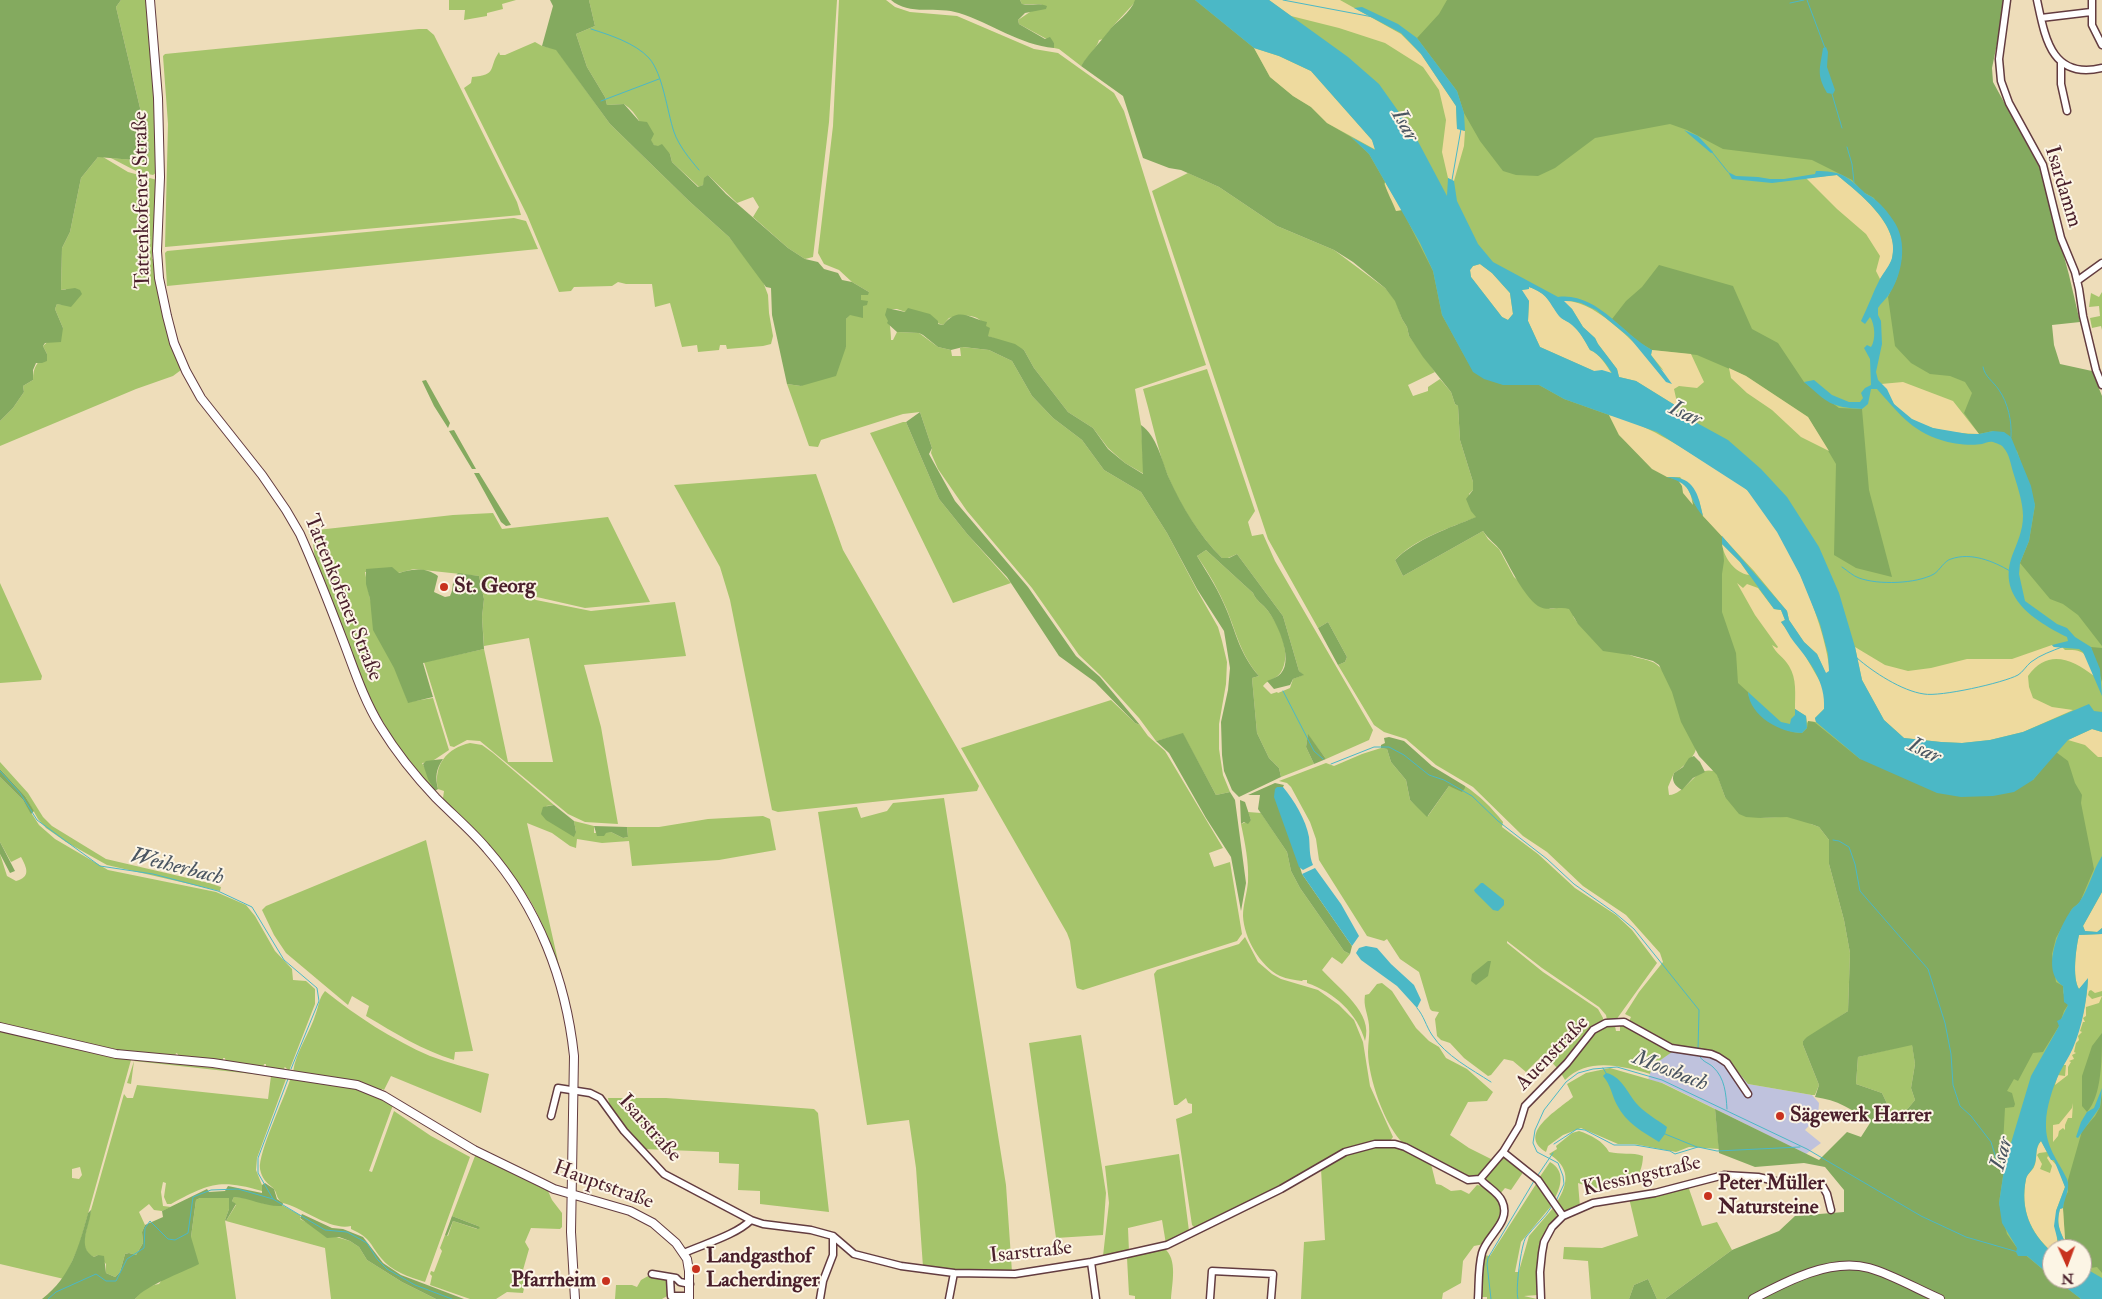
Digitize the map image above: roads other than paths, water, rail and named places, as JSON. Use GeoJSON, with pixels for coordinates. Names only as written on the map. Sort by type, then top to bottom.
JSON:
{"type":"FeatureCollection","features":[{"type":"Feature","properties":{"kind":"main road","name":"Tattenkofener Straße"},"geometry":{"type":"LineString","coordinates":[[150,0],[158,98],[160,177],[157,251],[159,278],[174,343],[186,371],[201,398],[262,475],[300,534],[365,699],[381,728],[417,776],[488,849],[527,904],[542,933],[560,982],[571,1032],[574,1091],[571,1194],[572,1262],[575,1299]]}},
{"type":"Feature","properties":{"kind":"main road","name":"Hauptstraße"},"geometry":{"type":"LineString","coordinates":[[0,1027],[116,1054],[213,1063],[357,1084],[384,1096],[446,1135],[554,1189],[644,1217],[669,1235],[684,1253],[689,1265],[689,1297]]}},
{"type":"Feature","properties":{"kind":"main road"},"geometry":{"type":"LineString","coordinates":[[1753,1299],[1780,1284],[1823,1269],[1846,1265],[1870,1268],[1940,1299]]}},
{"type":"Feature","properties":{"kind":"street","name":"Isardamm"},"geometry":{"type":"LineString","coordinates":[[2007,0],[1999,58],[2001,81],[2009,103],[2042,165],[2061,238],[2077,281],[2083,316],[2096,370],[2102,385]]}},
{"type":"Feature","properties":{"kind":"street"},"geometry":{"type":"LineString","coordinates":[[2038,0],[2046,39],[2050,49],[2062,62],[2072,67],[2086,70],[2102,68]]}},
{"type":"Feature","properties":{"kind":"street"},"geometry":{"type":"LineString","coordinates":[[2092,0],[2092,25],[2102,45]]}},
{"type":"Feature","properties":{"kind":"street"},"geometry":{"type":"LineString","coordinates":[[2041,18],[2091,12]]}},
{"type":"Feature","properties":{"kind":"street"},"geometry":{"type":"LineString","coordinates":[[2062,62],[2061,84],[2067,111]]}},
{"type":"Feature","properties":{"kind":"street"},"geometry":{"type":"LineString","coordinates":[[2077,281],[2102,263]]}},
{"type":"Feature","properties":{"kind":"street","name":"Auenstraße"},"geometry":{"type":"LineString","coordinates":[[1503,1152],[1519,1126],[1525,1106],[1567,1063],[1593,1030],[1606,1023],[1624,1022],[1671,1048],[1711,1054],[1727,1063],[1748,1094]]}},
{"type":"Feature","properties":{"kind":"street"},"geometry":{"type":"LineString","coordinates":[[551,1116],[558,1088],[574,1091]]}},
{"type":"Feature","properties":{"kind":"street","name":"Isarstraße"},"geometry":{"type":"LineString","coordinates":[[574,1091],[590,1093],[600,1098],[624,1131],[664,1174],[751,1220],[763,1224],[811,1230],[833,1236],[846,1248],[861,1256],[901,1266],[954,1273],[1015,1274],[1091,1262],[1167,1245],[1281,1189],[1345,1152],[1360,1146],[1396,1144],[1406,1147],[1468,1180],[1480,1179]]}},
{"type":"Feature","properties":{"kind":"street"},"geometry":{"type":"LineString","coordinates":[[1478,1299],[1479,1272],[1483,1251],[1501,1224],[1504,1212],[1502,1201],[1480,1179],[1503,1152],[1536,1178],[1562,1216],[1552,1227],[1544,1242],[1540,1272],[1540,1299]]}},
{"type":"Feature","properties":{"kind":"street","name":"Klessingstraße"},"geometry":{"type":"LineString","coordinates":[[1562,1216],[1593,1203],[1655,1193],[1724,1175],[1758,1177],[1788,1184],[1813,1183],[1822,1185],[1827,1194],[1831,1210]]}},
{"type":"Feature","properties":{"kind":"street"},"geometry":{"type":"LineString","coordinates":[[684,1253],[746,1225],[751,1220]]}},
{"type":"Feature","properties":{"kind":"street"},"geometry":{"type":"LineString","coordinates":[[820,1299],[823,1281],[833,1255],[833,1236]]}},
{"type":"Feature","properties":{"kind":"street"},"geometry":{"type":"LineString","coordinates":[[833,1255],[846,1248]]}},
{"type":"Feature","properties":{"kind":"street"},"geometry":{"type":"LineString","coordinates":[[1091,1262],[1096,1299]]}},
{"type":"Feature","properties":{"kind":"street"},"geometry":{"type":"LineString","coordinates":[[1210,1299],[1212,1271],[1273,1274],[1272,1299]]}},
{"type":"Feature","properties":{"kind":"street"},"geometry":{"type":"LineString","coordinates":[[948,1299],[954,1273]]}},
{"type":"Feature","properties":{"kind":"street"},"geometry":{"type":"LineString","coordinates":[[652,1274],[676,1278],[680,1282],[690,1284]]}},
{"type":"Feature","properties":{"kind":"street"},"geometry":{"type":"LineString","coordinates":[[670,1278],[671,1296],[689,1297]]}},
{"type":"Feature","properties":{"kind":"water","name":"Isar"},"geometry":{"type":"Polygon","coordinates":[[[1195,0],[1269,0],[1348,57],[1379,84],[1413,132],[1447,196],[1448,178],[1454,181],[1457,201],[1478,244],[1493,262],[1558,297],[1572,297],[1597,307],[1652,350],[1651,355],[1672,384],[1666,382],[1629,337],[1596,310],[1581,303],[1564,301],[1572,309],[1583,327],[1595,338],[1617,369],[1619,377],[1636,381],[1678,407],[1677,412],[1728,440],[1761,469],[1787,497],[1819,547],[1839,593],[1855,647],[1862,680],[1884,720],[1904,738],[1962,743],[1990,740],[2023,732],[2089,704],[2094,711],[2102,712],[2102,732],[2092,729],[2068,740],[2033,780],[2014,792],[1993,796],[1961,797],[1937,793],[1860,759],[1816,722],[1815,718],[1824,709],[1824,699],[1816,673],[1781,622],[1785,620],[1781,610],[1774,609],[1740,562],[1722,544],[1722,536],[1787,611],[1789,620],[1804,642],[1817,654],[1826,673],[1829,671],[1828,654],[1820,624],[1800,575],[1777,532],[1747,490],[1657,432],[1564,399],[1539,385],[1503,385],[1484,379],[1473,372],[1442,315],[1433,271],[1420,243],[1369,154],[1351,137],[1375,150],[1372,140],[1311,71],[1279,56],[1254,48],[1195,0]],[[1480,264],[1473,266],[1470,270],[1471,277],[1502,317],[1508,320],[1513,314],[1510,293],[1492,273],[1480,264]],[[1529,287],[1529,289],[1522,290],[1529,301],[1528,321],[1540,347],[1594,371],[1602,370],[1612,373],[1600,357],[1590,350],[1575,328],[1559,316],[1544,295],[1529,287]]]}},
{"type":"Feature","properties":{"kind":"water"},"geometry":{"type":"Polygon","coordinates":[[[1362,7],[1398,24],[1417,38],[1457,91],[1464,113],[1465,131],[1457,129],[1456,106],[1421,54],[1401,33],[1354,8],[1362,7]]]}},
{"type":"Feature","properties":{"kind":"water"},"geometry":{"type":"Polygon","coordinates":[[[1826,47],[1828,52],[1827,67],[1835,90],[1833,94],[1827,93],[1820,76],[1823,48],[1826,47]]]}},
{"type":"Feature","properties":{"kind":"water"},"geometry":{"type":"Polygon","coordinates":[[[1684,130],[1698,136],[1713,152],[1711,153],[1684,130]]]}},
{"type":"Feature","properties":{"kind":"water"},"geometry":{"type":"Polygon","coordinates":[[[1816,171],[1837,173],[1852,181],[1881,205],[1891,217],[1901,238],[1902,259],[1897,279],[1888,296],[1878,308],[1878,315],[1881,321],[1882,344],[1876,372],[1878,380],[1887,389],[1894,404],[1912,419],[1933,428],[1968,434],[1993,431],[2004,432],[2011,437],[2031,486],[2035,505],[2029,541],[2020,563],[2019,574],[2025,601],[2057,624],[2067,628],[2075,637],[2091,647],[2100,669],[2102,696],[2083,652],[2079,649],[2054,647],[2052,645],[2068,641],[2067,637],[2043,624],[2022,606],[2014,596],[2010,584],[2009,571],[2012,556],[2021,532],[2023,511],[2010,461],[2002,446],[1992,442],[1978,445],[1956,444],[1921,432],[1905,419],[1877,389],[1871,389],[1868,404],[1862,409],[1851,408],[1830,403],[1804,382],[1814,380],[1832,395],[1849,402],[1860,402],[1863,398],[1861,393],[1871,385],[1870,359],[1864,348],[1867,345],[1871,347],[1873,344],[1874,328],[1870,317],[1865,324],[1861,321],[1877,284],[1892,258],[1893,246],[1890,234],[1876,211],[1837,175],[1772,183],[1732,179],[1728,172],[1736,176],[1784,179],[1815,174],[1816,171]]]}},
{"type":"Feature","properties":{"kind":"water"},"geometry":{"type":"Polygon","coordinates":[[[1667,477],[1676,477],[1689,483],[1697,493],[1703,516],[1687,488],[1676,480],[1667,477]]]}},
{"type":"Feature","properties":{"kind":"water"},"geometry":{"type":"Polygon","coordinates":[[[1748,692],[1781,722],[1790,724],[1791,719],[1795,715],[1795,709],[1806,716],[1807,728],[1802,733],[1793,732],[1768,722],[1754,709],[1748,692]]]}},
{"type":"Feature","properties":{"kind":"water"},"geometry":{"type":"Polygon","coordinates":[[[1277,787],[1283,787],[1291,798],[1302,817],[1309,837],[1310,855],[1313,865],[1303,870],[1299,867],[1274,797],[1277,787]]]}},
{"type":"Feature","properties":{"kind":"water"},"geometry":{"type":"Polygon","coordinates":[[[2102,856],[2102,892],[2083,926],[2085,931],[2097,932],[2102,928],[2102,934],[2079,935],[2075,971],[2079,989],[2088,978],[2085,1004],[2076,1040],[2055,1084],[2046,1117],[2046,1132],[2050,1146],[2068,1182],[2067,1194],[2063,1208],[2060,1209],[2058,1221],[2064,1239],[2057,1239],[2054,1226],[2056,1211],[2065,1187],[2054,1160],[2051,1160],[2041,1141],[2034,1166],[2027,1177],[2024,1190],[2028,1220],[2042,1242],[2042,1269],[2027,1256],[2018,1256],[2017,1248],[2002,1223],[1999,1203],[2005,1163],[2031,1076],[2059,1026],[2057,1021],[2061,1019],[2068,1005],[2064,1002],[2063,986],[2056,979],[2053,970],[2052,960],[2057,937],[2072,909],[2083,896],[2102,856]]]}},
{"type":"Feature","properties":{"kind":"water"},"geometry":{"type":"Polygon","coordinates":[[[1315,868],[1341,904],[1359,936],[1352,946],[1302,874],[1315,868]]]}},
{"type":"Feature","properties":{"kind":"water"},"geometry":{"type":"Polygon","coordinates":[[[1481,883],[1504,900],[1504,905],[1498,911],[1493,910],[1475,892],[1474,890],[1481,883]]]}},
{"type":"Feature","properties":{"kind":"water"},"geometry":{"type":"Polygon","coordinates":[[[1366,946],[1377,948],[1414,985],[1421,1000],[1417,1008],[1397,986],[1361,960],[1356,953],[1359,948],[1366,946]]]}},
{"type":"Feature","properties":{"kind":"water"},"geometry":{"type":"Polygon","coordinates":[[[1606,1073],[1611,1074],[1623,1085],[1646,1113],[1667,1127],[1665,1134],[1659,1142],[1625,1117],[1615,1102],[1608,1083],[1603,1076],[1606,1073]]]}},
{"type":"Feature","properties":{"kind":"water"},"geometry":{"type":"Polygon","coordinates":[[[2102,1088],[2100,1107],[2078,1138],[2076,1137],[2081,1122],[2087,1112],[2094,1108],[2102,1088]]]}},
{"type":"Feature","properties":{"kind":"water"},"geometry":{"type":"Polygon","coordinates":[[[2092,1272],[2102,1278],[2102,1299],[2081,1299],[2068,1289],[2092,1289],[2092,1272]]]}},
{"type":"Feature","properties":{"kind":"waterway"},"geometry":{"type":"LineString","coordinates":[[1283,0],[1373,17]]}},
{"type":"Feature","properties":{"kind":"waterway"},"geometry":{"type":"LineString","coordinates":[[1790,3],[1804,0]]}},
{"type":"Feature","properties":{"kind":"waterway"},"geometry":{"type":"LineString","coordinates":[[1807,0],[1825,48]]}},
{"type":"Feature","properties":{"kind":"waterway"},"geometry":{"type":"LineString","coordinates":[[591,29],[630,44],[649,58],[658,73],[676,137],[699,170]]}},
{"type":"Feature","properties":{"kind":"waterway"},"geometry":{"type":"LineString","coordinates":[[601,101],[659,79]]}},
{"type":"Feature","properties":{"kind":"waterway"},"geometry":{"type":"LineString","coordinates":[[1832,94],[1842,128]]}},
{"type":"Feature","properties":{"kind":"waterway"},"geometry":{"type":"LineString","coordinates":[[1452,180],[1461,129]]}},
{"type":"Feature","properties":{"kind":"waterway"},"geometry":{"type":"LineString","coordinates":[[1847,147],[1852,164],[1854,182]]}},
{"type":"Feature","properties":{"kind":"waterway"},"geometry":{"type":"LineString","coordinates":[[1712,152],[1728,172]]}},
{"type":"Feature","properties":{"kind":"waterway"},"geometry":{"type":"LineString","coordinates":[[1983,367],[2005,401],[2010,419],[2011,437]]}},
{"type":"Feature","properties":{"kind":"waterway"},"geometry":{"type":"LineString","coordinates":[[1842,567],[1859,578],[1876,582],[1907,582],[1917,580],[1934,574],[1949,560],[1959,557],[1982,559],[2010,571]]}},
{"type":"Feature","properties":{"kind":"waterway"},"geometry":{"type":"LineString","coordinates":[[1857,658],[1879,675],[1897,685],[1915,692],[1932,694],[1971,689],[1999,682],[2020,674],[2035,660],[2046,653],[2062,647]]}},
{"type":"Feature","properties":{"kind":"waterway"},"geometry":{"type":"LineString","coordinates":[[1283,691],[1314,751],[1323,759]]}},
{"type":"Feature","properties":{"kind":"waterway"},"geometry":{"type":"LineString","coordinates":[[1331,764],[1374,747],[1389,747],[1404,755],[1429,775],[1444,780],[1472,796],[1498,821],[1547,859],[1574,884],[1634,929],[1699,1010],[1698,1050]]}},
{"type":"Feature","properties":{"kind":"waterway","name":"Weiherbach"},"geometry":{"type":"LineString","coordinates":[[0,771],[20,793],[37,820],[100,866],[153,874],[218,891],[252,907],[284,960],[317,988],[319,1001],[291,1069]]}},
{"type":"Feature","properties":{"kind":"waterway","name":"Isar"},"geometry":{"type":"LineString","coordinates":[[1833,840],[1849,847],[1855,864],[1860,891],[1928,969],[1945,1023],[1951,1054],[1953,1085],[1960,1106],[1971,1116],[1991,1142],[1996,1158],[2004,1170]]}},
{"type":"Feature","properties":{"kind":"waterway"},"geometry":{"type":"LineString","coordinates":[[1417,1008],[1438,1043],[1459,1062],[1491,1082]]}},
{"type":"Feature","properties":{"kind":"waterway"},"geometry":{"type":"LineString","coordinates":[[1699,1054],[1701,1059],[1713,1067],[1720,1076],[1725,1092],[1727,1109]]}},
{"type":"Feature","properties":{"kind":"waterway","name":"Moosbach"},"geometry":{"type":"LineString","coordinates":[[1556,1201],[1564,1184],[1558,1163],[1537,1152],[1533,1143],[1535,1130],[1544,1110],[1566,1082],[1578,1073],[1593,1069],[1617,1067],[1662,1080],[1807,1149],[1921,1216],[1966,1237],[2018,1252]]}},
{"type":"Feature","properties":{"kind":"waterway","name":"Moosbach"},"geometry":{"type":"LineString","coordinates":[[1603,1068],[1606,1073]]}},
{"type":"Feature","properties":{"kind":"waterway","name":"Weiherbach"},"geometry":{"type":"LineString","coordinates":[[273,1199],[258,1173],[258,1158],[288,1079]]}},
{"type":"Feature","properties":{"kind":"waterway","name":"Moosbach"},"geometry":{"type":"LineString","coordinates":[[1554,1144],[1577,1129],[1585,1130],[1614,1145],[1635,1145],[1670,1151],[1675,1154],[1698,1147],[1717,1151],[1800,1147]]}},
{"type":"Feature","properties":{"kind":"waterway"},"geometry":{"type":"LineString","coordinates":[[1665,1134],[1697,1147]]}},
{"type":"Feature","properties":{"kind":"waterway"},"geometry":{"type":"LineString","coordinates":[[1538,1175],[1553,1153]]}},
{"type":"Feature","properties":{"kind":"waterway"},"geometry":{"type":"LineString","coordinates":[[1491,1299],[1488,1258],[1534,1181]]}},
{"type":"Feature","properties":{"kind":"waterway"},"geometry":{"type":"LineString","coordinates":[[48,1299],[56,1292],[96,1274],[106,1281],[116,1281],[127,1259],[144,1248],[145,1228],[150,1221],[168,1239],[175,1240],[188,1233],[193,1197],[211,1190],[238,1189],[273,1199],[325,1230],[347,1232],[367,1243],[377,1259],[387,1269],[415,1285],[452,1299]]}},
{"type":"Feature","properties":{"kind":"waterway","name":"Moosbach"},"geometry":{"type":"LineString","coordinates":[[1518,1299],[1520,1258],[1524,1242],[1529,1233],[1552,1206]]}},
{"type":"Feature","properties":{"kind":"place","name":"St. Georg"},"geometry":{"type":"Point","coordinates":[444,587]}},
{"type":"Feature","properties":{"kind":"place","name":"Sägewerk Harrer"},"geometry":{"type":"Point","coordinates":[1780,1116]}},
{"type":"Feature","properties":{"kind":"place","name":"Peter Müller Natursteine"},"geometry":{"type":"Point","coordinates":[1708,1196]}},
{"type":"Feature","properties":{"kind":"place","name":"Landgasthof Lacherdinger"},"geometry":{"type":"Point","coordinates":[696,1269]}},
{"type":"Feature","properties":{"kind":"place","name":"Pfarrheim"},"geometry":{"type":"Point","coordinates":[606,1281]}}]}
